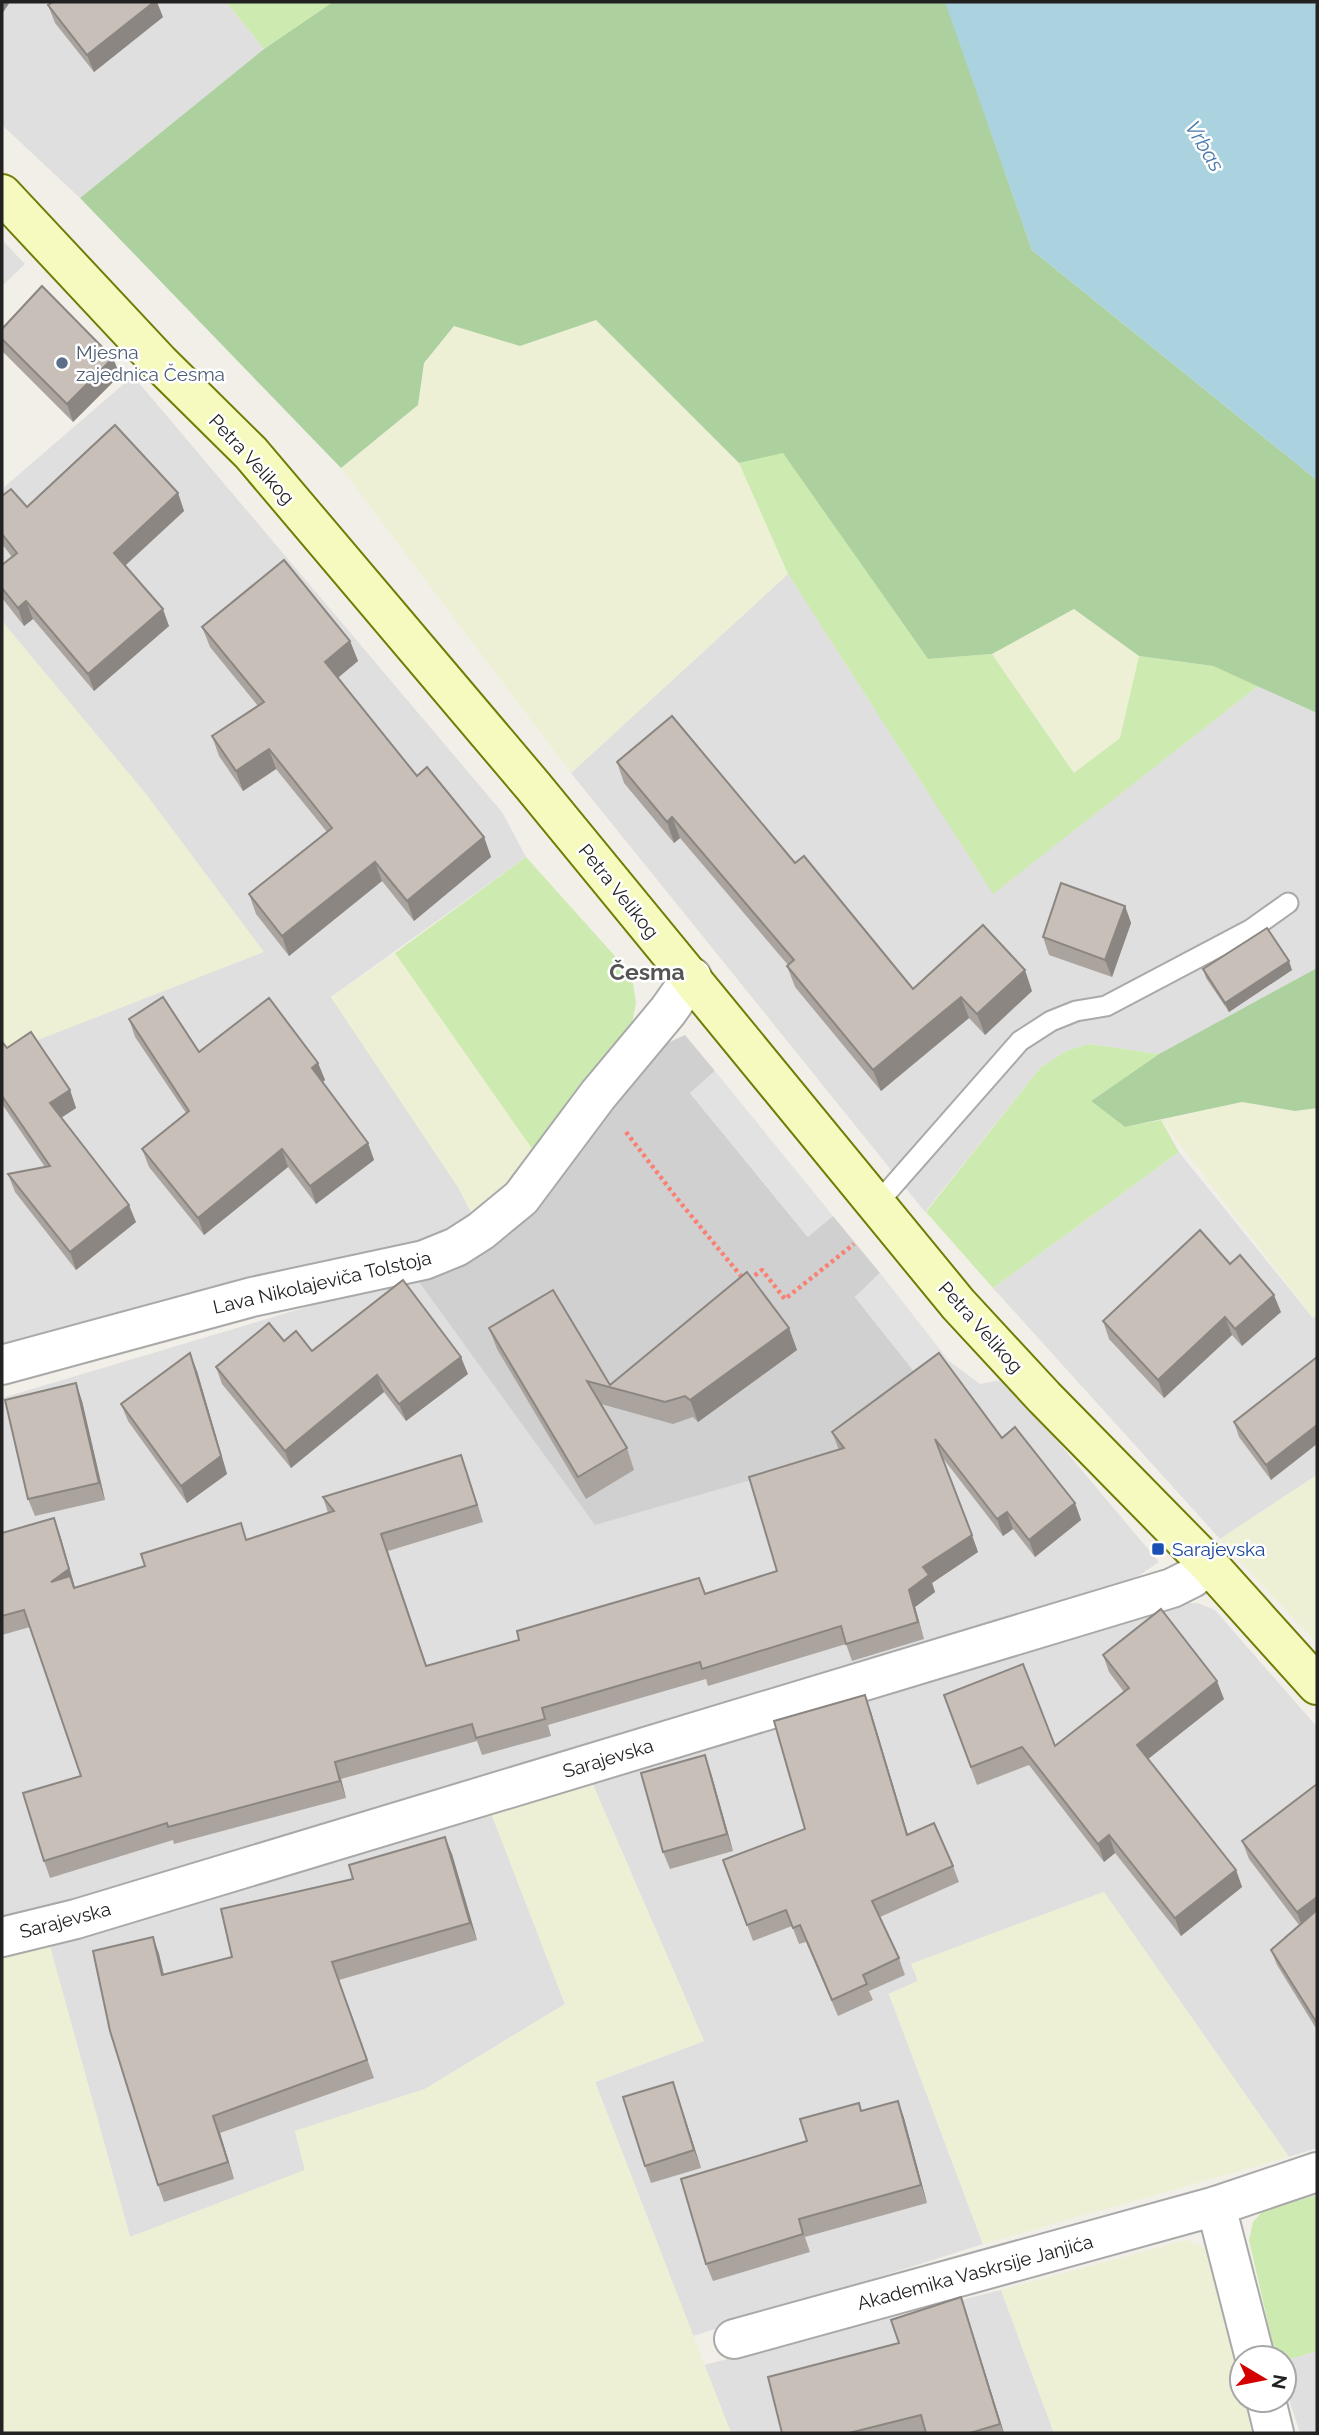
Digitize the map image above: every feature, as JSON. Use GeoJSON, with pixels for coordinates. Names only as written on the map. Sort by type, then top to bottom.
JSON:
{"type":"FeatureCollection","features":[{"type":"Feature","properties":{"kind":"street","name":"Petra Velikog"},"geometry":{"type":"LineString","coordinates":[[2,194],[160,363],[251,453],[515,765],[692,977],[869,1222],[958,1304],[1044,1397],[1209,1565],[1317,1685]]}},
{"type":"Feature","properties":{"kind":"street","name":"Lava Nikolajeviča Tolstoja"},"geometry":{"type":"LineString","coordinates":[[2,1365],[252,1297],[424,1260],[456,1247],[481,1231],[521,1198],[598,1095],[668,1011],[692,977]]}},
{"type":"Feature","properties":{"kind":"street","name":"Sarajevska"},"geometry":{"type":"LineString","coordinates":[[2,1937],[76,1919],[1172,1588],[1209,1565]]}},
{"type":"Feature","properties":{"kind":"street","name":"Akademika Vaskrsije Janjića"},"geometry":{"type":"LineString","coordinates":[[734,2339],[1216,2206],[1317,2172]]}},
{"type":"Feature","properties":{"kind":"street"},"geometry":{"type":"LineString","coordinates":[[1216,2206],[1251,2344]]}},
{"type":"Feature","properties":{"kind":"street"},"geometry":{"type":"LineString","coordinates":[[1269,2414],[1274,2433]]}},
{"type":"Feature","properties":{"kind":"lane"},"geometry":{"type":"LineString","coordinates":[[869,1222],[1020,1041],[1063,1016],[1106,1006],[1250,930],[1288,903]]}},
{"type":"Feature","properties":{"kind":"path"},"geometry":{"type":"LineString","coordinates":[[598,1095],[679,1201],[746,1282],[762,1270],[785,1299],[869,1222]]}},
{"type":"Feature","properties":{"kind":"shaded area"},"geometry":{"type":"Polygon","coordinates":[[[2,2],[226,2],[264,49],[80,198],[2,125],[2,2]]]}},
{"type":"Feature","properties":{"kind":"shaded area"},"geometry":{"type":"Polygon","coordinates":[[[2,240],[25,264],[2,286],[2,240]]]}},
{"type":"Feature","properties":{"kind":"shaded area"},"geometry":{"type":"Polygon","coordinates":[[[133,376],[502,812],[526,857],[331,997],[458,1187],[474,1218],[457,1233],[2,1350],[2,1054],[15,639],[2,620],[2,489],[133,376]]]}},
{"type":"Feature","properties":{"kind":"shaded area"},"geometry":{"type":"Polygon","coordinates":[[[788,574],[993,893],[1258,686],[1317,713],[1317,968],[1159,1054],[1089,1044],[1066,1051],[1040,1068],[925,1212],[571,773],[788,574]]]}},
{"type":"Feature","properties":{"kind":"shaded area"},"geometry":{"type":"Polygon","coordinates":[[[685,1035],[715,1071],[690,1093],[807,1236],[833,1216],[880,1273],[855,1297],[920,1379],[840,1444],[838,1455],[595,1525],[414,1275],[661,1046],[685,1035]]]}},
{"type":"Feature","properties":{"kind":"shaded area"},"geometry":{"type":"Polygon","coordinates":[[[715,1071],[833,1216],[808,1237],[690,1093],[715,1071]]]}},
{"type":"Feature","properties":{"kind":"shaded area"},"geometry":{"type":"Polygon","coordinates":[[[1179,1152],[1312,1317],[1317,1315],[1317,1475],[1220,1539],[993,1288],[1179,1152]]]}},
{"type":"Feature","properties":{"kind":"shaded area"},"geometry":{"type":"Polygon","coordinates":[[[880,1273],[949,1361],[920,1379],[855,1297],[880,1273]]]}},
{"type":"Feature","properties":{"kind":"shaded area"},"geometry":{"type":"Polygon","coordinates":[[[414,1275],[840,1444],[920,1379],[949,1361],[980,1384],[1005,1379],[1159,1562],[1122,1587],[2,1921],[2,1398],[414,1275]]]}},
{"type":"Feature","properties":{"kind":"shaded area"},"geometry":{"type":"Polygon","coordinates":[[[1183,1603],[1198,1603],[1215,1610],[1317,1727],[1317,2148],[1289,2157],[1104,1892],[912,1964],[918,1981],[889,1994],[983,2244],[693,2336],[595,2082],[704,2041],[590,1778],[1183,1603]]]}},
{"type":"Feature","properties":{"kind":"shaded area"},"geometry":{"type":"Polygon","coordinates":[[[491,1813],[565,2004],[425,2089],[295,2131],[305,2170],[130,2237],[49,1943],[491,1813]]]}},
{"type":"Feature","properties":{"kind":"shaded area"},"geometry":{"type":"Polygon","coordinates":[[[1001,2290],[1054,2433],[731,2433],[704,2365],[1001,2290]]]}},
{"type":"Feature","properties":{"kind":"shaded area"},"geometry":{"type":"Polygon","coordinates":[[[1317,2351],[1317,2433],[1300,2433],[1294,2414],[1298,2414],[1298,2357],[1317,2351]]]}},
{"type":"Feature","properties":{"kind":"green space"},"geometry":{"type":"Polygon","coordinates":[[[226,2],[333,2],[264,49],[226,2]]]}},
{"type":"Feature","properties":{"kind":"green space"},"geometry":{"type":"Polygon","coordinates":[[[333,2],[946,2],[1032,250],[1317,480],[1317,713],[1213,666],[1139,656],[1074,609],[992,654],[928,659],[783,453],[739,463],[596,320],[520,346],[454,326],[424,363],[418,405],[341,468],[80,198],[264,49],[333,2]]]}},
{"type":"Feature","properties":{"kind":"green space"},"geometry":{"type":"Polygon","coordinates":[[[596,320],[739,463],[788,574],[571,773],[341,468],[418,405],[424,363],[455,326],[520,346],[596,320]]]}},
{"type":"Feature","properties":{"kind":"green space"},"geometry":{"type":"Polygon","coordinates":[[[783,452],[928,659],[992,654],[1074,773],[1120,738],[1139,656],[1213,666],[1258,686],[993,894],[788,574],[739,463],[783,452]]]}},
{"type":"Feature","properties":{"kind":"green space"},"geometry":{"type":"Polygon","coordinates":[[[1074,609],[1139,656],[1120,738],[1075,773],[992,654],[1074,609]]]}},
{"type":"Feature","properties":{"kind":"green space"},"geometry":{"type":"Polygon","coordinates":[[[2,621],[146,794],[264,952],[2,1054],[2,621]]]}},
{"type":"Feature","properties":{"kind":"green space"},"geometry":{"type":"Polygon","coordinates":[[[526,857],[614,955],[633,983],[636,1003],[631,1029],[535,1153],[395,953],[526,857]]]}},
{"type":"Feature","properties":{"kind":"green space"},"geometry":{"type":"Polygon","coordinates":[[[395,953],[535,1153],[474,1218],[458,1187],[331,997],[395,953]]]}},
{"type":"Feature","properties":{"kind":"green space"},"geometry":{"type":"Polygon","coordinates":[[[1317,968],[1317,1108],[1295,1111],[1242,1102],[1125,1127],[1091,1101],[1159,1054],[1317,968]]]}},
{"type":"Feature","properties":{"kind":"green space"},"geometry":{"type":"Polygon","coordinates":[[[1089,1044],[1159,1054],[1091,1101],[1125,1127],[1161,1120],[1179,1152],[993,1288],[926,1212],[1040,1068],[1066,1051],[1089,1044]]]}},
{"type":"Feature","properties":{"kind":"green space"},"geometry":{"type":"Polygon","coordinates":[[[1242,1102],[1295,1111],[1317,1108],[1317,1315],[1313,1318],[1161,1120],[1242,1102]]]}},
{"type":"Feature","properties":{"kind":"green space"},"geometry":{"type":"Polygon","coordinates":[[[1317,1475],[1317,1644],[1220,1539],[1317,1475]]]}},
{"type":"Feature","properties":{"kind":"green space"},"geometry":{"type":"Polygon","coordinates":[[[590,1778],[704,2041],[595,2082],[731,2433],[2,2433],[2,1956],[49,1943],[130,2237],[305,2170],[295,2131],[425,2089],[565,2004],[491,1813],[590,1778]]]}},
{"type":"Feature","properties":{"kind":"green space"},"geometry":{"type":"Polygon","coordinates":[[[1104,1892],[1289,2157],[983,2244],[889,1994],[918,1981],[911,1964],[1104,1892]]]}},
{"type":"Feature","properties":{"kind":"green space"},"geometry":{"type":"Polygon","coordinates":[[[1317,2195],[1317,2351],[1298,2357],[1298,2344],[1273,2344],[1249,2240],[1253,2222],[1263,2211],[1317,2195]]]}},
{"type":"Feature","properties":{"kind":"green space"},"geometry":{"type":"Polygon","coordinates":[[[1187,2240],[1209,2250],[1234,2344],[1228,2344],[1228,2414],[1254,2414],[1259,2433],[1054,2433],[1001,2290],[1187,2240]]]}},
{"type":"Feature","properties":{"kind":"water","name":"Vrbas"},"geometry":{"type":"Polygon","coordinates":[[[945,2],[1314,2],[1317,9],[1317,480],[1032,250],[945,2]]]}},
{"type":"Feature","properties":{"kind":"building"},"geometry":{"type":"Polygon","coordinates":[[[53,2],[154,2],[87,55],[48,5],[53,2]]]}},
{"type":"Feature","properties":{"kind":"building","name":"Mjesna zajednica Česma"},"geometry":{"type":"Polygon","coordinates":[[[42,286],[113,358],[67,404],[2,339],[2,329],[42,286]]]}},
{"type":"Feature","properties":{"kind":"building"},"geometry":{"type":"Polygon","coordinates":[[[115,425],[178,493],[114,553],[163,609],[88,674],[26,601],[18,608],[2,588],[2,565],[17,553],[2,534],[2,496],[11,489],[27,507],[115,425]]]}},
{"type":"Feature","properties":{"kind":"building"},"geometry":{"type":"Polygon","coordinates":[[[284,560],[350,641],[325,662],[417,776],[427,767],[484,837],[407,901],[375,862],[282,936],[249,894],[332,828],[269,749],[236,771],[212,736],[264,702],[202,627],[284,560]]]}},
{"type":"Feature","properties":{"kind":"building"},"geometry":{"type":"Polygon","coordinates":[[[672,716],[795,863],[804,856],[913,989],[983,925],[1025,970],[977,1014],[961,997],[873,1070],[787,966],[794,960],[672,817],[667,822],[617,762],[672,716]]]}},
{"type":"Feature","properties":{"kind":"building"},"geometry":{"type":"Polygon","coordinates":[[[1061,883],[1125,906],[1105,960],[1043,937],[1061,883]]]}},
{"type":"Feature","properties":{"kind":"building"},"geometry":{"type":"Polygon","coordinates":[[[1267,928],[1289,961],[1225,1003],[1203,969],[1267,928]]]}},
{"type":"Feature","properties":{"kind":"building"},"geometry":{"type":"Polygon","coordinates":[[[163,997],[199,1052],[269,998],[318,1063],[312,1068],[368,1143],[310,1186],[282,1149],[198,1218],[142,1149],[189,1111],[129,1019],[163,997]]]}},
{"type":"Feature","properties":{"kind":"building"},"geometry":{"type":"Polygon","coordinates":[[[31,1032],[70,1090],[50,1103],[129,1205],[70,1252],[8,1174],[50,1166],[2,1096],[2,1042],[7,1048],[31,1032]]]}},
{"type":"Feature","properties":{"kind":"building"},"geometry":{"type":"Polygon","coordinates":[[[1200,1230],[1230,1264],[1240,1255],[1274,1295],[1235,1329],[1225,1317],[1158,1380],[1103,1321],[1200,1230]]]}},
{"type":"Feature","properties":{"kind":"building"},"geometry":{"type":"Polygon","coordinates":[[[747,1272],[789,1328],[690,1400],[685,1396],[665,1402],[587,1381],[627,1448],[578,1477],[489,1328],[553,1290],[610,1385],[747,1272]]]}},
{"type":"Feature","properties":{"kind":"building"},"geometry":{"type":"Polygon","coordinates":[[[403,1280],[461,1357],[399,1404],[377,1375],[285,1451],[216,1367],[269,1323],[284,1341],[296,1331],[312,1351],[403,1280]]]}},
{"type":"Feature","properties":{"kind":"building"},"geometry":{"type":"Polygon","coordinates":[[[190,1353],[221,1456],[181,1486],[121,1404],[190,1353]]]}},
{"type":"Feature","properties":{"kind":"building"},"geometry":{"type":"Polygon","coordinates":[[[939,1353],[1002,1438],[1015,1427],[1075,1503],[1029,1540],[1007,1512],[997,1519],[935,1439],[972,1535],[923,1567],[929,1575],[909,1590],[918,1622],[846,1644],[841,1626],[702,1669],[700,1662],[542,1708],[545,1719],[476,1738],[472,1724],[335,1762],[340,1781],[168,1827],[167,1823],[44,1861],[23,1793],[81,1776],[24,1610],[2,1616],[2,1533],[54,1518],[69,1569],[51,1582],[70,1576],[74,1588],[145,1566],[141,1554],[241,1523],[246,1540],[334,1511],[323,1497],[461,1455],[477,1505],[381,1534],[426,1666],[519,1640],[517,1631],[699,1578],[705,1594],[777,1571],[749,1477],[844,1448],[832,1432],[939,1353]]]}},
{"type":"Feature","properties":{"kind":"building"},"geometry":{"type":"Polygon","coordinates":[[[1317,1357],[1317,1425],[1266,1465],[1234,1422],[1317,1357]]]}},
{"type":"Feature","properties":{"kind":"building"},"geometry":{"type":"Polygon","coordinates":[[[76,1383],[99,1483],[28,1499],[5,1400],[76,1383]]]}},
{"type":"Feature","properties":{"kind":"building"},"geometry":{"type":"Polygon","coordinates":[[[1161,1609],[1217,1681],[1137,1745],[1236,1870],[1175,1918],[1109,1835],[1098,1844],[1022,1747],[971,1767],[944,1695],[1023,1664],[1055,1746],[1129,1688],[1103,1655],[1161,1609]]]}},
{"type":"Feature","properties":{"kind":"building"},"geometry":{"type":"Polygon","coordinates":[[[865,1695],[907,1835],[934,1823],[953,1866],[872,1901],[899,1958],[863,1975],[867,1984],[832,2000],[800,1925],[793,1928],[786,1910],[747,1925],[723,1860],[805,1829],[774,1721],[865,1695]]]}},
{"type":"Feature","properties":{"kind":"building"},"geometry":{"type":"Polygon","coordinates":[[[705,1755],[727,1834],[663,1852],[641,1773],[705,1755]]]}},
{"type":"Feature","properties":{"kind":"building"},"geometry":{"type":"Polygon","coordinates":[[[1317,1784],[1317,1897],[1297,1912],[1242,1841],[1317,1784]]]}},
{"type":"Feature","properties":{"kind":"building"},"geometry":{"type":"Polygon","coordinates":[[[445,1837],[470,1923],[332,1962],[367,2060],[213,2116],[228,2162],[158,2185],[110,2031],[93,1951],[153,1937],[162,1975],[232,1957],[221,1909],[353,1879],[349,1865],[445,1837]]]}},
{"type":"Feature","properties":{"kind":"building"},"geometry":{"type":"Polygon","coordinates":[[[1317,1910],[1317,2023],[1271,1950],[1317,1910]]]}},
{"type":"Feature","properties":{"kind":"building"},"geometry":{"type":"Polygon","coordinates":[[[673,2082],[694,2150],[645,2166],[623,2097],[673,2082]]]}},
{"type":"Feature","properties":{"kind":"building"},"geometry":{"type":"Polygon","coordinates":[[[898,2101],[921,2185],[799,2219],[803,2234],[706,2264],[681,2179],[807,2141],[800,2119],[859,2103],[861,2111],[898,2101]]]}},
{"type":"Feature","properties":{"kind":"building"},"geometry":{"type":"Polygon","coordinates":[[[961,2297],[1000,2424],[970,2433],[926,2433],[921,2415],[849,2433],[782,2433],[768,2377],[899,2343],[891,2320],[961,2297]]]}},
{"type":"Feature","properties":{"kind":"place","name":"Mjesna zajednica Česma"},"geometry":{"type":"Point","coordinates":[62,363]}},
{"type":"Feature","properties":{"kind":"place","name":"Sarajevska"},"geometry":{"type":"Point","coordinates":[1158,1549]}},
{"type":"Feature","properties":{"kind":"district","name":"Česma"},"geometry":{"type":"Point","coordinates":[647,971]}}]}
